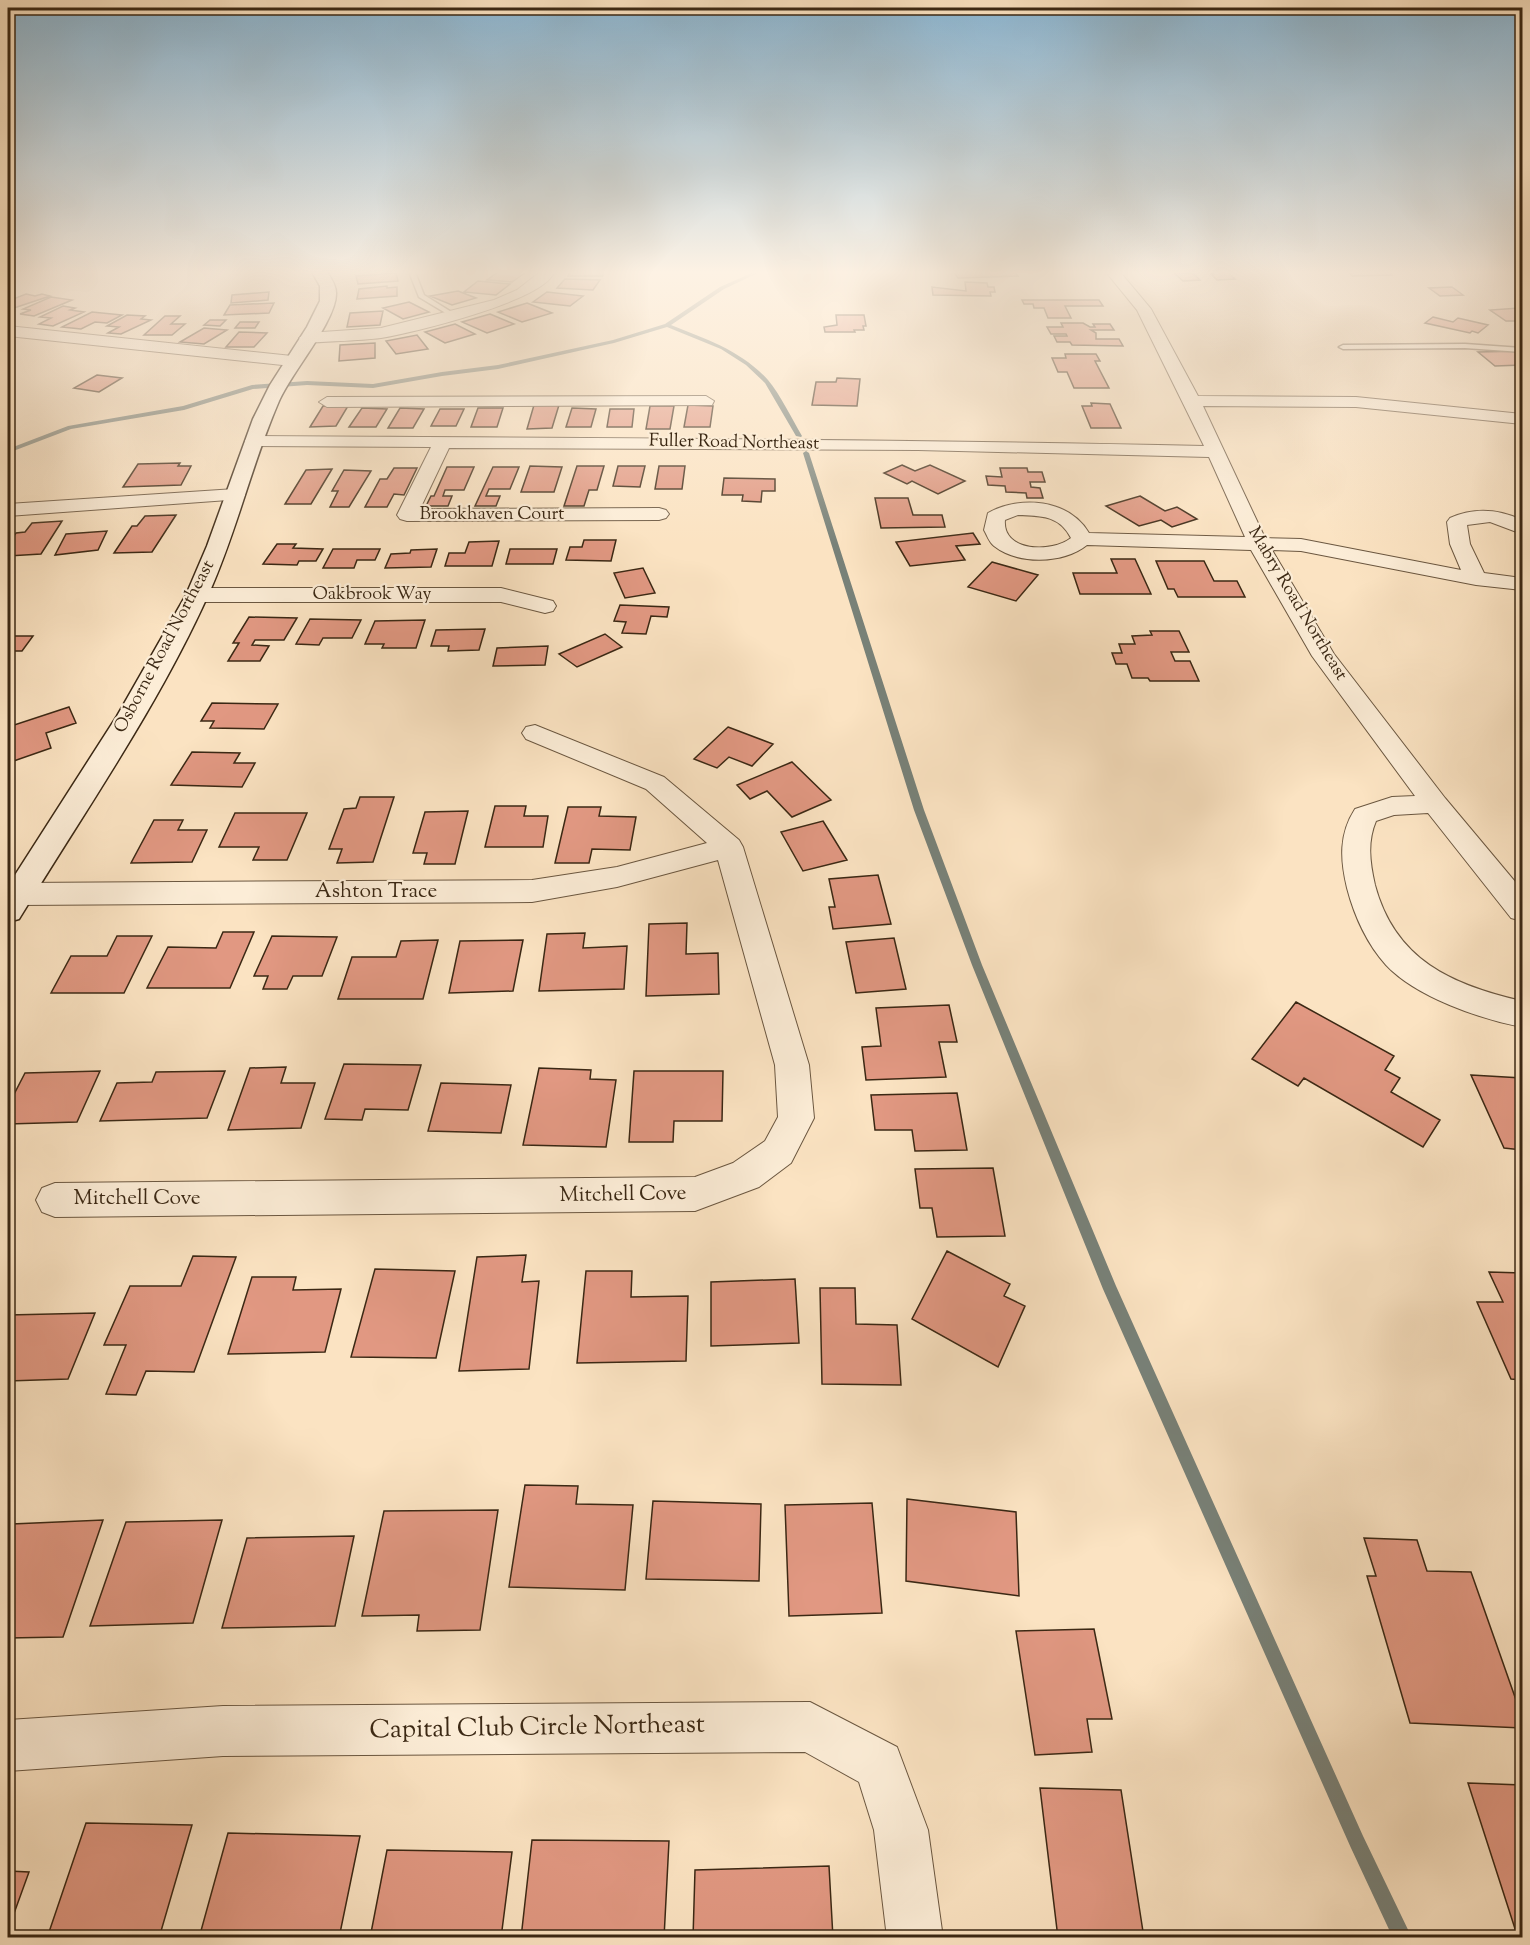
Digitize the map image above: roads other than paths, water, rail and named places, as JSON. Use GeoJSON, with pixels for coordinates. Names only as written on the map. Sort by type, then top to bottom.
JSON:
{"type":"FeatureCollection","features":[{"type":"Feature","properties":{"kind":"street"},"geometry":{"type":"LineString","coordinates":[[271,363],[290,365]]}},
{"type":"Feature","properties":{"kind":"street","name":"Mabry Road Northeast"},"geometry":{"type":"LineString","coordinates":[[1172,363],[1257,542],[1324,656],[1435,804],[1522,910]]}},
{"type":"Feature","properties":{"kind":"street","name":"Osborne Road Northeast"},"geometry":{"type":"LineString","coordinates":[[13,903],[126,724],[197,595],[219,542],[273,394],[290,365]]}},
{"type":"Feature","properties":{"kind":"street"},"geometry":{"type":"LineString","coordinates":[[327,402],[706,401]]}},
{"type":"Feature","properties":{"kind":"street"},"geometry":{"type":"LineString","coordinates":[[1192,401],[1356,402],[1522,419]]}},
{"type":"Feature","properties":{"kind":"street"},"geometry":{"type":"LineString","coordinates":[[505,442],[520,402]]}},
{"type":"Feature","properties":{"kind":"street","name":"Fuller Road Northeast"},"geometry":{"type":"LineString","coordinates":[[254,441],[930,445],[1215,452]]}},
{"type":"Feature","properties":{"kind":"street","name":"Brookhaven Court"},"geometry":{"type":"LineString","coordinates":[[443,441],[407,515],[659,514]]}},
{"type":"Feature","properties":{"kind":"street"},"geometry":{"type":"LineString","coordinates":[[8,510],[235,495]]}},
{"type":"Feature","properties":{"kind":"street"},"geometry":{"type":"LineString","coordinates":[[1476,579],[1460,544],[1457,522],[1466,517],[1480,515],[1501,518],[1522,528]]}},
{"type":"Feature","properties":{"kind":"street"},"geometry":{"type":"LineString","coordinates":[[1082,539],[1301,545],[1476,579],[1522,584]]}},
{"type":"Feature","properties":{"kind":"street","name":"Oakbrook Way"},"geometry":{"type":"LineString","coordinates":[[197,595],[501,595],[545,606]]}},
{"type":"Feature","properties":{"kind":"street"},"geometry":{"type":"LineString","coordinates":[[535,733],[655,783],[729,847]]}},
{"type":"Feature","properties":{"kind":"street"},"geometry":{"type":"LineString","coordinates":[[1435,804],[1392,806],[1365,815],[1356,833],[1354,860],[1362,892],[1377,928],[1398,959],[1426,979],[1492,1008],[1522,1014]]}},
{"type":"Feature","properties":{"kind":"street","name":"Ashton Trace"},"geometry":{"type":"LineString","coordinates":[[13,903],[532,891],[617,877],[729,847]]}},
{"type":"Feature","properties":{"kind":"street","name":"Mitchell Cove"},"geometry":{"type":"LineString","coordinates":[[55,1200],[695,1194],[746,1175],[778,1152],[796,1119],[792,1065],[729,847]]}},
{"type":"Feature","properties":{"kind":"street","name":"Capital Club Circle Northeast"},"geometry":{"type":"LineString","coordinates":[[8,1746],[223,1731],[810,1727],[879,1765],[902,1830],[915,1938]]}},
{"type":"Feature","properties":{"kind":"waterway"},"geometry":{"type":"LineString","coordinates":[[8,451],[70,427],[184,408],[252,387],[307,383],[373,386],[517,363]]}},
{"type":"Feature","properties":{"kind":"waterway"},"geometry":{"type":"LineString","coordinates":[[746,363],[767,382],[799,436]]}},
{"type":"Feature","properties":{"kind":"waterway"},"geometry":{"type":"LineString","coordinates":[[806,453],[919,810],[977,965],[1110,1289],[1357,1842],[1403,1938]]}}]}
